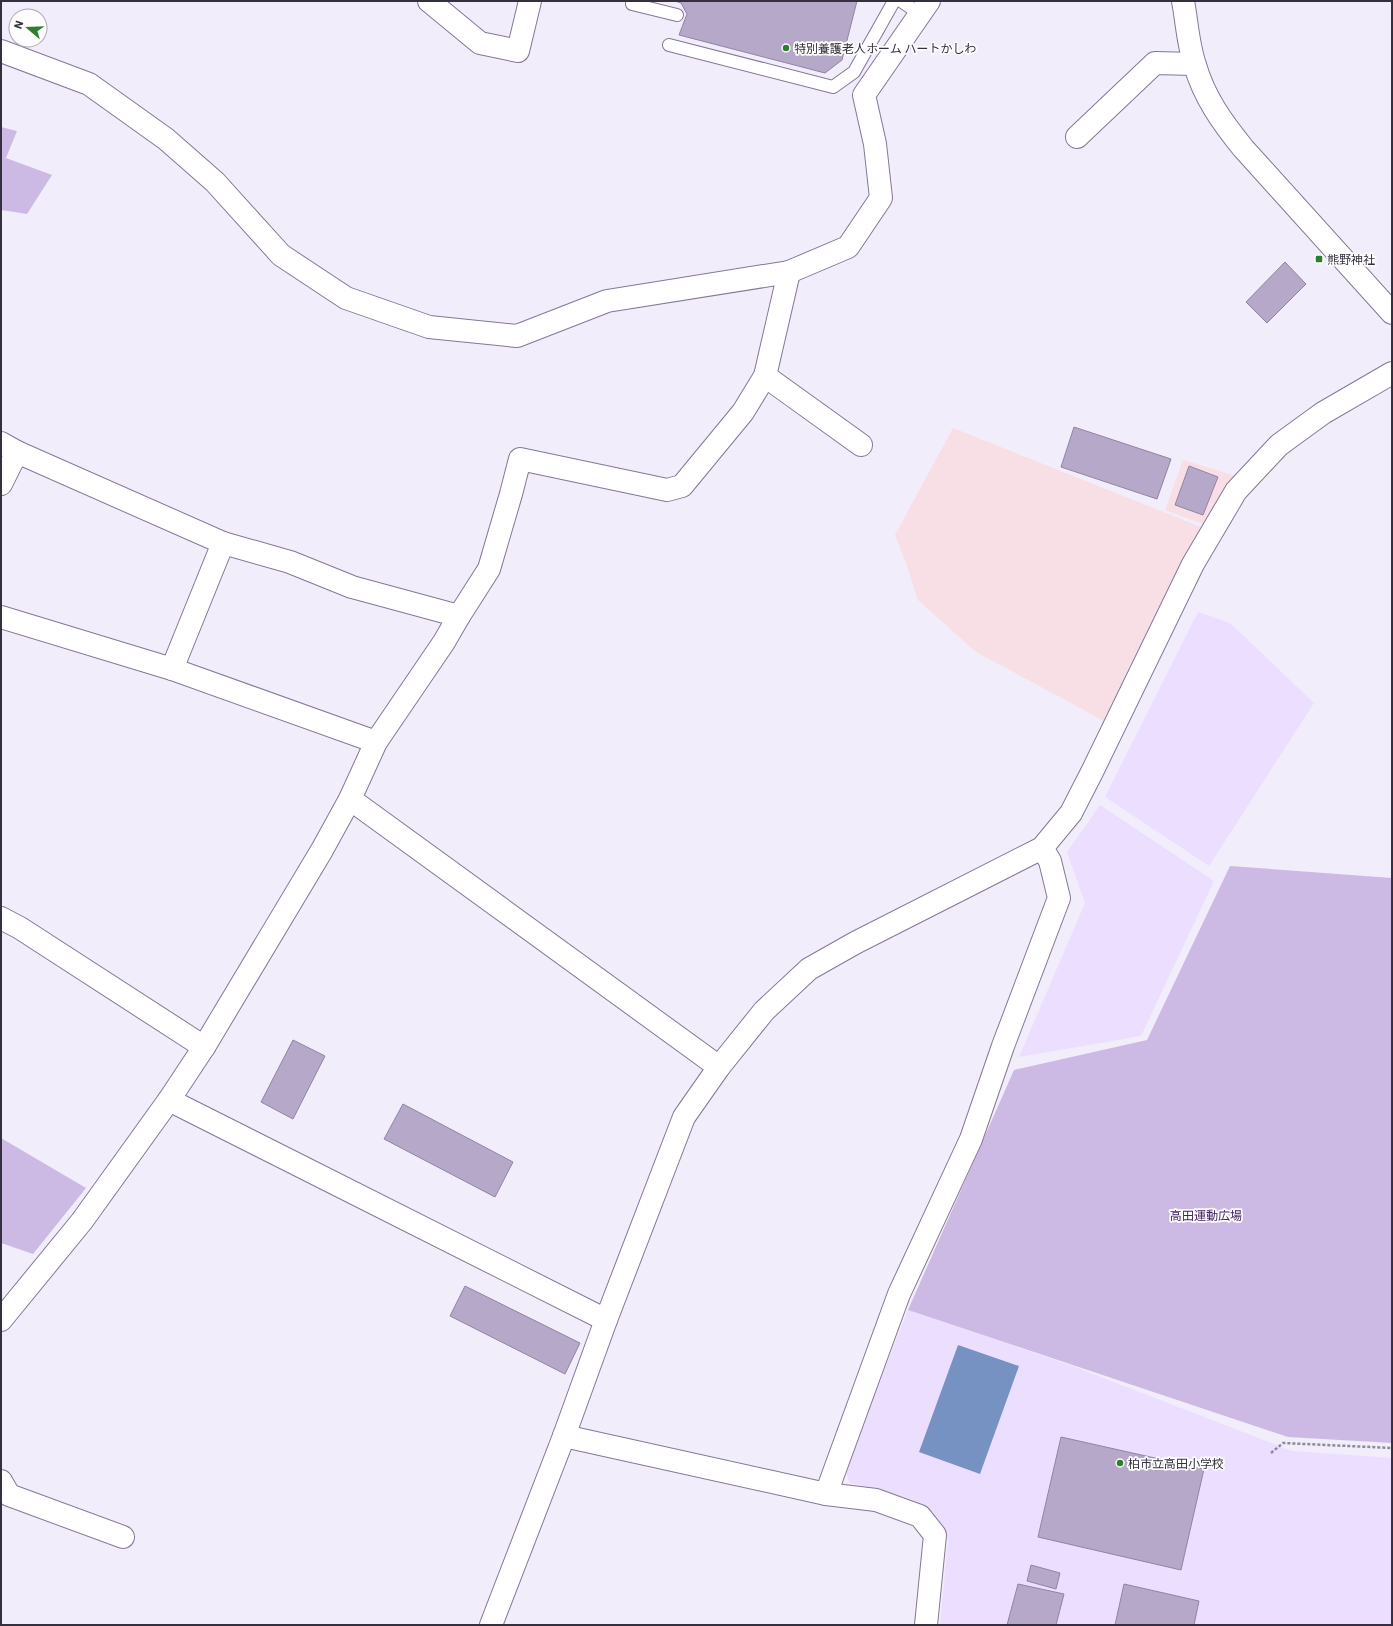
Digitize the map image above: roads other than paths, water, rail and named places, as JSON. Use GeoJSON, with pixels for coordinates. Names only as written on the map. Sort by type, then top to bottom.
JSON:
{"type":"FeatureCollection","features":[{"type":"Feature","properties":{"kind":"street"},"geometry":{"type":"LineString","coordinates":[[429,1],[480,43],[518,51],[530,1]]}},
{"type":"Feature","properties":{"kind":"street"},"geometry":{"type":"LineString","coordinates":[[1183,1],[1194,64],[1206,95],[1221,121],[1243,148],[1392,313]]}},
{"type":"Feature","properties":{"kind":"street"},"geometry":{"type":"LineString","coordinates":[[1,51],[89,84],[166,139],[215,182],[281,255],[346,298],[429,327],[517,336],[607,301],[789,272],[848,247],[881,198],[875,144],[864,95],[924,7]]}},
{"type":"Feature","properties":{"kind":"street"},"geometry":{"type":"LineString","coordinates":[[1077,137],[1155,63],[1194,64]]}},
{"type":"Feature","properties":{"kind":"street"},"geometry":{"type":"LineString","coordinates":[[1,1320],[82,1221],[169,1100],[204,1047],[318,857],[350,799],[376,742],[444,642],[488,570],[520,459],[668,490],[682,486],[743,412],[765,376],[789,272]]}},
{"type":"Feature","properties":{"kind":"street"},"geometry":{"type":"LineString","coordinates":[[491,1625],[684,1117],[718,1067],[764,1011],[809,969],[855,943],[1042,848],[1070,813],[1092,772],[1193,564],[1236,491],[1279,445],[1323,413],[1392,373]]}},
{"type":"Feature","properties":{"kind":"street"},"geometry":{"type":"LineString","coordinates":[[765,376],[862,445]]}},
{"type":"Feature","properties":{"kind":"street"},"geometry":{"type":"LineString","coordinates":[[1,484],[9,447],[223,543],[290,562],[352,587],[459,616]]}},
{"type":"Feature","properties":{"kind":"street"},"geometry":{"type":"LineString","coordinates":[[172,670],[223,543]]}},
{"type":"Feature","properties":{"kind":"street"},"geometry":{"type":"LineString","coordinates":[[1,617],[172,670],[376,742]]}},
{"type":"Feature","properties":{"kind":"street"},"geometry":{"type":"LineString","coordinates":[[350,799],[718,1067]]}},
{"type":"Feature","properties":{"kind":"street"},"geometry":{"type":"LineString","coordinates":[[826,1494],[899,1294],[970,1139],[1003,1046],[1059,898],[1050,861],[1042,848]]}},
{"type":"Feature","properties":{"kind":"street"},"geometry":{"type":"LineString","coordinates":[[1,918],[26,932],[204,1047]]}},
{"type":"Feature","properties":{"kind":"street"},"geometry":{"type":"LineString","coordinates":[[169,1100],[606,1320]]}},
{"type":"Feature","properties":{"kind":"street"},"geometry":{"type":"LineString","coordinates":[[564,1436],[826,1494],[876,1500],[920,1516],[935,1535],[926,1625]]}},
{"type":"Feature","properties":{"kind":"street"},"geometry":{"type":"LineString","coordinates":[[1,1481],[9,1495],[124,1537]]}},
{"type":"Feature","properties":{"kind":"lane"},"geometry":{"type":"LineString","coordinates":[[669,45],[833,87],[854,72],[894,1]]}},
{"type":"Feature","properties":{"kind":"lane"},"geometry":{"type":"LineString","coordinates":[[901,1],[924,7]]}},
{"type":"Feature","properties":{"kind":"lane"},"geometry":{"type":"LineString","coordinates":[[632,4],[677,15]]}},
{"type":"Feature","properties":{"kind":"water"},"geometry":{"type":"Polygon","coordinates":[[[958,1345],[1019,1366],[980,1474],[919,1452],[958,1345]]]}},
{"type":"Feature","properties":{"kind":"place","name":"特別養護老人ホーム ハートかしわ"},"geometry":{"type":"Point","coordinates":[786,48]}},
{"type":"Feature","properties":{"kind":"place","name":"熊野神社"},"geometry":{"type":"Point","coordinates":[1319,259]}},
{"type":"Feature","properties":{"kind":"place","name":"柏市立高田小学校"},"geometry":{"type":"Point","coordinates":[1120,1463]}},
{"type":"Feature","properties":{"kind":"park label","name":"高田運動広場"},"geometry":{"type":"Point","coordinates":[1206,1215]}}]}
